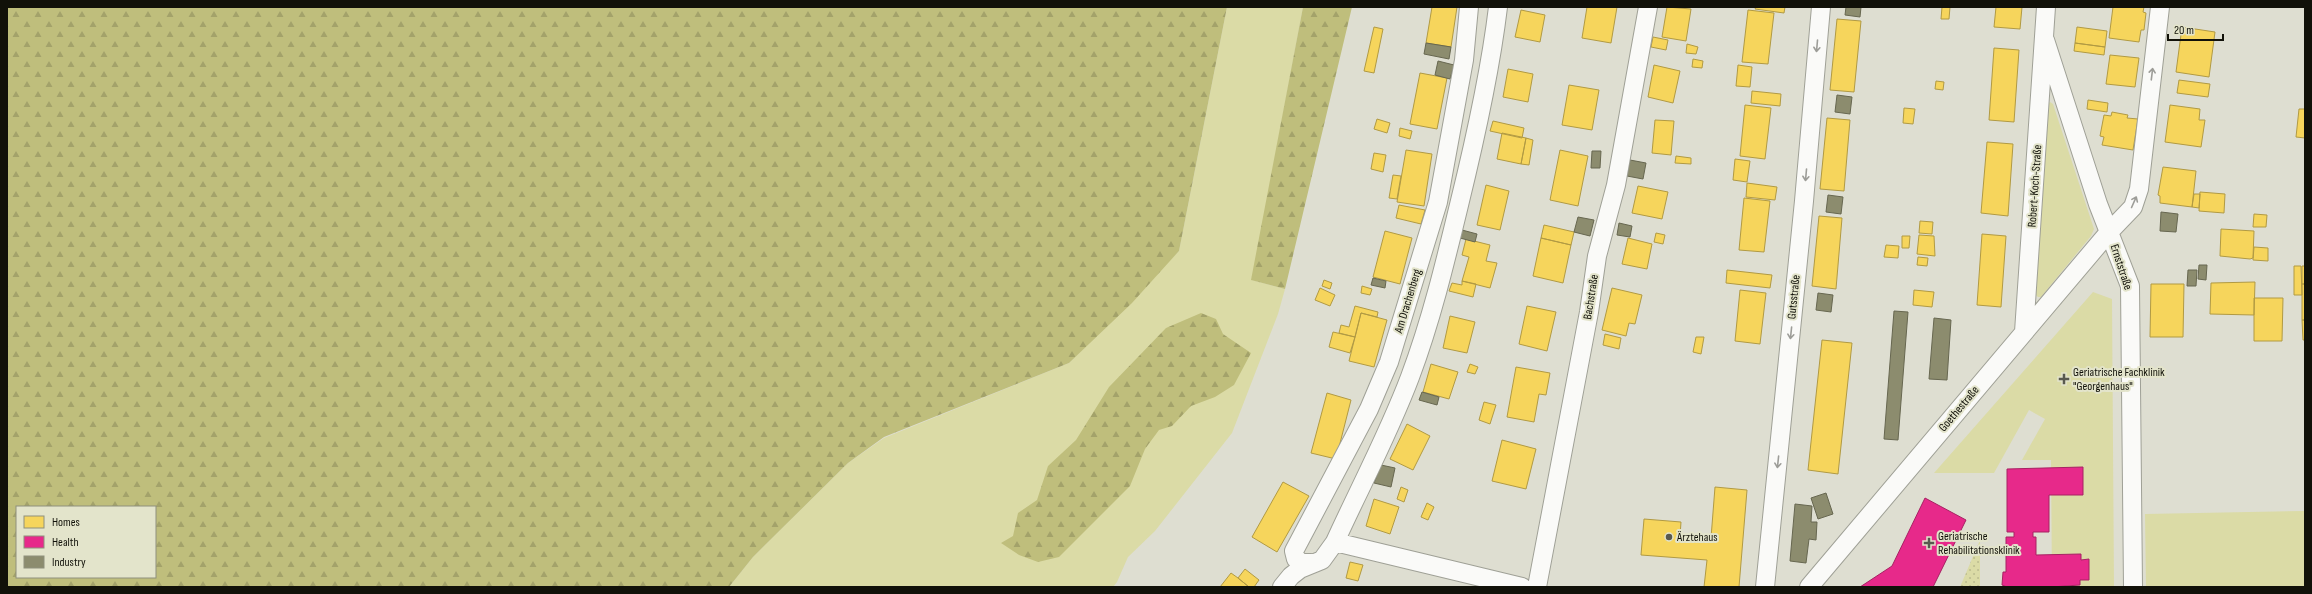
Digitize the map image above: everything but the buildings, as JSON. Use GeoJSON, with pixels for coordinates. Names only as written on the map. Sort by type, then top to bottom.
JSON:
{"type":"FeatureCollection","features":[{"type":"Feature","properties":{"kind":"street","name":"Am Drachenberg"},"geometry":{"type":"LineString","coordinates":[[1469,7],[1462,67],[1438,202],[1390,362],[1369,409],[1294,552],[1296,559],[1302,563],[1311,563],[1322,560],[1335,542],[1405,390],[1424,336],[1473,146],[1492,56],[1498,7]]}},
{"type":"Feature","properties":{"kind":"street","name":"Bachstraße"},"geometry":{"type":"LineString","coordinates":[[1537,587],[1589,312],[1597,256],[1616,185],[1648,7]]}},
{"type":"Feature","properties":{"kind":"street","name":"Gutsstraße"},"geometry":{"type":"LineString","coordinates":[[1766,587],[1804,201],[1820,7]]}},
{"type":"Feature","properties":{"kind":"street","name":"Robert-Koch-Straße"},"geometry":{"type":"LineString","coordinates":[[2024,332],[2046,40],[2046,7]]}},
{"type":"Feature","properties":{"kind":"street","name":"Ernststraße"},"geometry":{"type":"LineString","coordinates":[[2134,587],[2130,286],[2109,232],[2133,207],[2139,189],[2160,7]]}},
{"type":"Feature","properties":{"kind":"street","name":"Robert-Koch-Straße"},"geometry":{"type":"LineString","coordinates":[[2046,40],[2109,232]]}},
{"type":"Feature","properties":{"kind":"street","name":"Goethestraße"},"geometry":{"type":"LineString","coordinates":[[1809,587],[2109,232]]}},
{"type":"Feature","properties":{"kind":"street"},"geometry":{"type":"LineString","coordinates":[[1335,542],[1522,587]]}},
{"type":"Feature","properties":{"kind":"street","name":"Am Drachenberg"},"geometry":{"type":"LineString","coordinates":[[1282,587],[1290,576],[1311,563]]}},
{"type":"Feature","properties":{"kind":"green space"},"geometry":{"type":"Polygon","coordinates":[[[7,7],[1227,7],[1179,251],[1132,303],[1069,363],[884,437],[848,463],[753,557],[729,587],[7,587],[7,7]]]}},
{"type":"Feature","properties":{"kind":"green space"},"geometry":{"type":"Polygon","coordinates":[[[1227,7],[1303,7],[1252,280],[1285,289],[1278,314],[1232,433],[1155,531],[1128,557],[1117,582],[1113,587],[729,587],[753,557],[848,463],[884,438],[1069,363],[1179,251],[1227,7]]]}},
{"type":"Feature","properties":{"kind":"green space"},"geometry":{"type":"Polygon","coordinates":[[[1303,7],[1352,7],[1285,289],[1251,280],[1303,7]]]}},
{"type":"Feature","properties":{"kind":"green space"},"geometry":{"type":"Polygon","coordinates":[[[2050,102],[2053,104],[2094,229],[2091,236],[2041,297],[2038,297],[2035,294],[2048,105],[2050,102]]]}},
{"type":"Feature","properties":{"kind":"green space"},"geometry":{"type":"Polygon","coordinates":[[[2093,292],[2112,299],[2114,587],[2052,587],[2051,460],[2022,460],[2045,419],[2029,410],[1994,473],[1934,473],[2093,292]]]}},
{"type":"Feature","properties":{"kind":"green space"},"geometry":{"type":"Polygon","coordinates":[[[1201,313],[1216,319],[1223,334],[1251,353],[1234,385],[1215,397],[1191,406],[1172,426],[1159,430],[1145,449],[1130,486],[1059,557],[1038,562],[1019,555],[1001,543],[1013,536],[1018,513],[1037,500],[1048,466],[1076,440],[1109,387],[1166,328],[1201,313]]]}},
{"type":"Feature","properties":{"kind":"green space"},"geometry":{"type":"Polygon","coordinates":[[[2305,511],[2305,587],[2146,587],[2145,514],[2305,511]]]}},
{"type":"Feature","properties":{"kind":"green space"},"geometry":{"type":"Polygon","coordinates":[[[1980,540],[1980,587],[1960,587],[1980,540]]]}},
{"type":"Feature","properties":{"kind":"place","name":"Geriatrische Fachklinik \"Georgenhaus\""},"geometry":{"type":"Point","coordinates":[2064,379]}},
{"type":"Feature","properties":{"kind":"place","name":"Ärztehaus"},"geometry":{"type":"Point","coordinates":[1669,537]}},
{"type":"Feature","properties":{"kind":"place","name":"Geriatrische Rehabilitationsklinik"},"geometry":{"type":"Point","coordinates":[1929,543]}}]}
